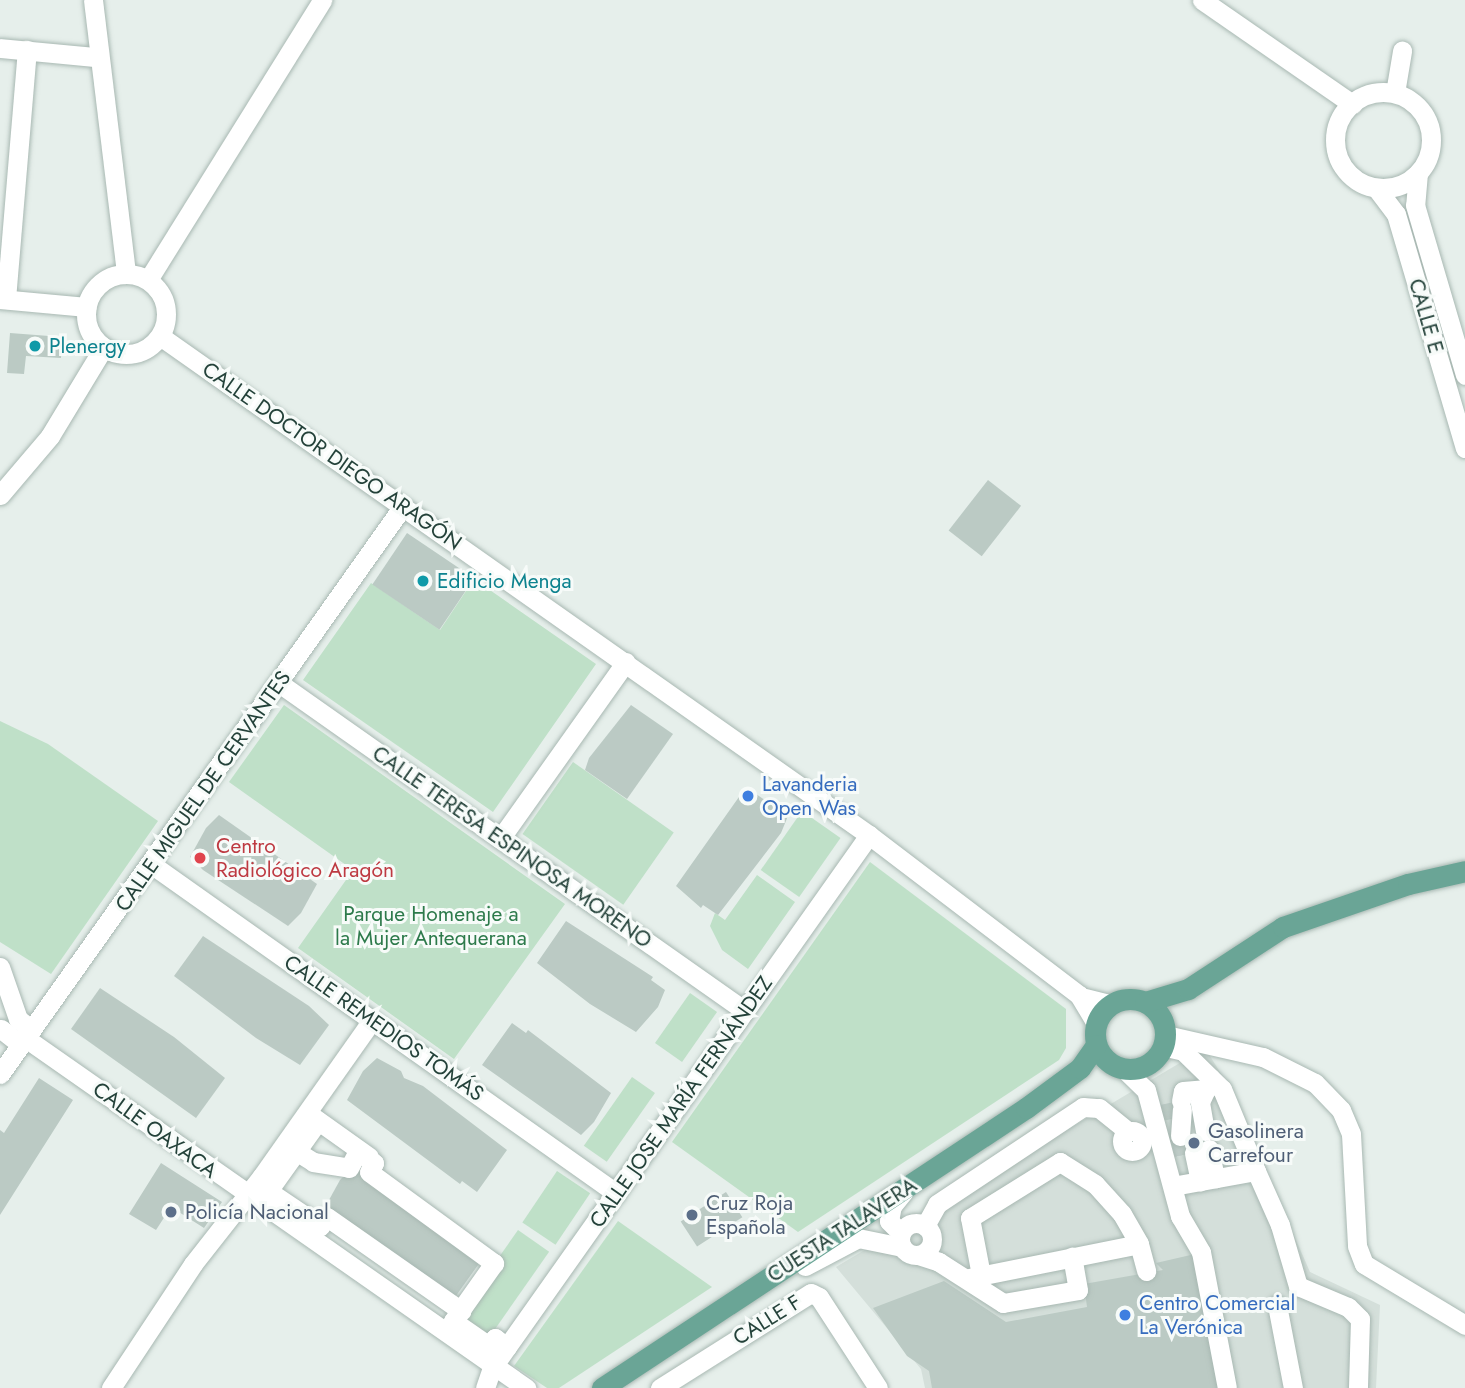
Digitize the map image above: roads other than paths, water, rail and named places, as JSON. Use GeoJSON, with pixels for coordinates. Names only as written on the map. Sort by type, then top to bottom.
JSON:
{"type":"FeatureCollection","features":[{"type":"Feature","properties":{"kind":"main road"},"geometry":{"type":"LineString","coordinates":[[1188,989],[1149,1065],[1117,1066],[1096,1045],[1097,1023],[1111,1004],[1121,999],[1145,1002],[1188,989],[1283,927],[1408,884],[1465,871]]}},
{"type":"Feature","properties":{"kind":"main road"},"geometry":{"type":"LineString","coordinates":[[1145,1002],[1165,1036]]}},
{"type":"Feature","properties":{"kind":"main road","name":"CUESTA TALAVERA"},"geometry":{"type":"LineString","coordinates":[[602,1388],[721,1307],[904,1191],[1080,1069],[1096,1045]]}},
{"type":"Feature","properties":{"kind":"main road","name":"CUESTA TALAVERA"},"geometry":{"type":"LineString","coordinates":[[1080,1069],[1117,1066]]}},
{"type":"Feature","properties":{"kind":"street"},"geometry":{"type":"LineString","coordinates":[[93,0],[96,57],[127,274]]}},
{"type":"Feature","properties":{"kind":"street"},"geometry":{"type":"LineString","coordinates":[[148,280],[322,0]]}},
{"type":"Feature","properties":{"kind":"street"},"geometry":{"type":"LineString","coordinates":[[1202,0],[1352,104]]}},
{"type":"Feature","properties":{"kind":"street"},"geometry":{"type":"LineString","coordinates":[[0,48],[96,57]]}},
{"type":"Feature","properties":{"kind":"street"},"geometry":{"type":"LineString","coordinates":[[27,50],[3,299],[87,307]]}},
{"type":"Feature","properties":{"kind":"street"},"geometry":{"type":"LineString","coordinates":[[1395,93],[1402,51]]}},
{"type":"Feature","properties":{"kind":"street"},"geometry":{"type":"LineString","coordinates":[[1395,93],[1419,107],[1431,131],[1428,158],[1418,173],[1396,186],[1377,189],[1353,178],[1338,155],[1337,127],[1352,104],[1368,94],[1395,93]]}},
{"type":"Feature","properties":{"kind":"street","name":"CALLE E"},"geometry":{"type":"LineString","coordinates":[[1418,173],[1415,205],[1465,375]]}},
{"type":"Feature","properties":{"kind":"street","name":"CALLE E"},"geometry":{"type":"LineString","coordinates":[[1377,189],[1396,214],[1465,448]]}},
{"type":"Feature","properties":{"kind":"street"},"geometry":{"type":"LineString","coordinates":[[127,274],[148,280],[163,298],[166,310],[160,336],[140,351],[128,354],[104,347],[89,330],[87,307],[101,283],[127,274]]}},
{"type":"Feature","properties":{"kind":"street","name":"CALLE DOCTOR DIEGO ARAGÓN"},"geometry":{"type":"LineString","coordinates":[[160,336],[869,835],[1081,997],[1097,1023]]}},
{"type":"Feature","properties":{"kind":"street"},"geometry":{"type":"LineString","coordinates":[[0,495],[50,436],[104,347]]}},
{"type":"Feature","properties":{"kind":"street","name":"CALLE MIGUEL DE CERVANTES"},"geometry":{"type":"LineString","coordinates":[[0,1074],[403,506]]}},
{"type":"Feature","properties":{"kind":"street"},"geometry":{"type":"LineString","coordinates":[[500,839],[626,662]]}},
{"type":"Feature","properties":{"kind":"street","name":"CALLE TERESA ESPINOSA MORENO"},"geometry":{"type":"LineString","coordinates":[[279,683],[745,1011]]}},
{"type":"Feature","properties":{"kind":"street","name":"CALLE JOSE MARÍA FERNÁNDEZ"},"geometry":{"type":"LineString","coordinates":[[485,1388],[492,1368],[869,835]]}},
{"type":"Feature","properties":{"kind":"street","name":"CALLE REMEDIOS TOMÁS"},"geometry":{"type":"LineString","coordinates":[[151,864],[616,1193]]}},
{"type":"Feature","properties":{"kind":"street","name":"CALLE OAXACA"},"geometry":{"type":"LineString","coordinates":[[0,967],[25,1036],[244,1194],[492,1368],[526,1388]]}},
{"type":"Feature","properties":{"kind":"street","name":"CALLE DOCTOR DIEGO ARAGÓN"},"geometry":{"type":"LineString","coordinates":[[1081,997],[1111,1004]]}},
{"type":"Feature","properties":{"kind":"street"},"geometry":{"type":"LineString","coordinates":[[111,1388],[244,1194],[262,1177],[372,1020]]}},
{"type":"Feature","properties":{"kind":"street"},"geometry":{"type":"LineString","coordinates":[[1,1029],[25,1036]]}},
{"type":"Feature","properties":{"kind":"street"},"geometry":{"type":"LineString","coordinates":[[1165,1036],[1183,1051],[1209,1084],[1222,1089],[1280,1225],[1298,1286],[1348,1307],[1360,1319],[1358,1388]]}},
{"type":"Feature","properties":{"kind":"street"},"geometry":{"type":"LineString","coordinates":[[1165,1036],[1263,1057],[1315,1083],[1340,1110],[1352,1134],[1357,1246],[1364,1264],[1465,1325]]}},
{"type":"Feature","properties":{"kind":"street"},"geometry":{"type":"LineString","coordinates":[[1117,1066],[1146,1090],[1154,1111],[1190,1145]]}},
{"type":"Feature","properties":{"kind":"street"},"geometry":{"type":"LineString","coordinates":[[1209,1084],[1183,1091],[1182,1105],[1194,1182],[1180,1216],[1201,1252],[1227,1388]]}},
{"type":"Feature","properties":{"kind":"street"},"geometry":{"type":"LineString","coordinates":[[1194,1182],[1190,1145],[1209,1084]]}},
{"type":"Feature","properties":{"kind":"street"},"geometry":{"type":"LineString","coordinates":[[721,1307],[748,1304],[844,1241],[866,1238],[929,1248],[929,1232],[937,1203],[1083,1107],[1100,1108],[1126,1143],[1160,1149],[1190,1145]]}},
{"type":"Feature","properties":{"kind":"street"},"geometry":{"type":"LineString","coordinates":[[1126,1143],[1145,1125],[1154,1111]]}},
{"type":"Feature","properties":{"kind":"street"},"geometry":{"type":"LineString","coordinates":[[461,1311],[327,1217],[320,1226],[268,1191],[315,1119],[442,1217],[473,1248],[494,1264],[461,1311],[453,1321],[489,1346],[495,1338],[508,1347]]}},
{"type":"Feature","properties":{"kind":"street"},"geometry":{"type":"LineString","coordinates":[[294,1150],[313,1163],[349,1168],[358,1151],[374,1163],[369,1172],[410,1194]]}},
{"type":"Feature","properties":{"kind":"street"},"geometry":{"type":"LineString","coordinates":[[964,1274],[970,1218],[1054,1163],[1065,1163],[1095,1184],[1122,1214],[1139,1244],[1146,1271]]}},
{"type":"Feature","properties":{"kind":"street"},"geometry":{"type":"LineString","coordinates":[[1194,1182],[1256,1171]]}},
{"type":"Feature","properties":{"kind":"street"},"geometry":{"type":"LineString","coordinates":[[904,1191],[889,1217],[891,1226],[907,1245],[964,1274],[1003,1303],[1078,1290],[1072,1257]]}},
{"type":"Feature","properties":{"kind":"street"},"geometry":{"type":"LineString","coordinates":[[907,1245],[912,1224],[929,1232],[964,1274]]}},
{"type":"Feature","properties":{"kind":"street"},"geometry":{"type":"LineString","coordinates":[[964,1274],[1139,1244]]}},
{"type":"Feature","properties":{"kind":"street","name":"CALLE F"},"geometry":{"type":"LineString","coordinates":[[660,1388],[811,1293],[819,1297],[878,1388]]}},
{"type":"Feature","properties":{"kind":"street"},"geometry":{"type":"LineString","coordinates":[[1277,1305],[1293,1388]]}},
{"type":"Feature","properties":{"kind":"tunnel"},"geometry":{"type":"LineString","coordinates":[[1180,1136],[1184,1155]]}},
{"type":"Feature","properties":{"kind":"place","name":"Plenergy"},"geometry":{"type":"Point","coordinates":[35,346]}},
{"type":"Feature","properties":{"kind":"place","name":"Edificio Menga"},"geometry":{"type":"Point","coordinates":[423,581]}},
{"type":"Feature","properties":{"kind":"place","name":"Lavanderia Open Was"},"geometry":{"type":"Point","coordinates":[748,796]}},
{"type":"Feature","properties":{"kind":"place","name":"Centro Radiológico Aragón"},"geometry":{"type":"Point","coordinates":[200,858]}},
{"type":"Feature","properties":{"kind":"place","name":"Gasolinera Carrefour"},"geometry":{"type":"Point","coordinates":[1194,1143]}},
{"type":"Feature","properties":{"kind":"place","name":"Policía Nacional"},"geometry":{"type":"Point","coordinates":[171,1212]}},
{"type":"Feature","properties":{"kind":"place","name":"Cruz Roja Española"},"geometry":{"type":"Point","coordinates":[692,1215]}},
{"type":"Feature","properties":{"kind":"place","name":"Centro Comercial La Verónica"},"geometry":{"type":"Point","coordinates":[1125,1315]}},
{"type":"Feature","properties":{"kind":"park label","name":"Parque Homenaje a la Mujer Antequerana"},"geometry":{"type":"Point","coordinates":[431,926]}}]}
